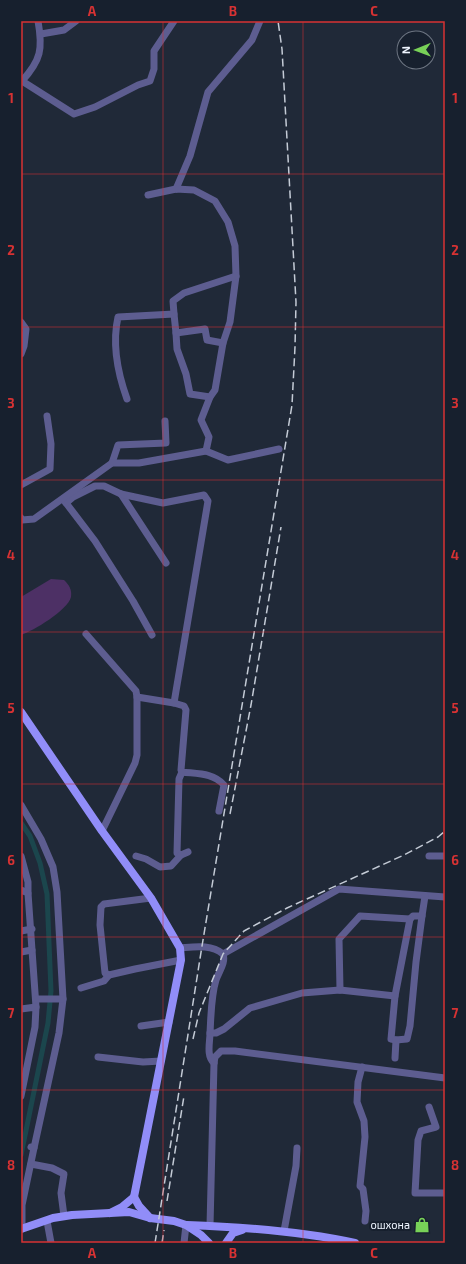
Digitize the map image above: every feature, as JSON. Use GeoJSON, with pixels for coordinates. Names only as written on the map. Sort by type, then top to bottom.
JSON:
{"type":"FeatureCollection","features":[{"type":"Feature","properties":{"kind":"main road"},"geometry":{"type":"LineString","coordinates":[[21,712],[102,831],[151,898],[180,948],[181,960],[134,1198],[138,1206],[150,1218]]}},
{"type":"Feature","properties":{"kind":"main road"},"geometry":{"type":"LineString","coordinates":[[110,1213],[122,1207],[134,1198]]}},
{"type":"Feature","properties":{"kind":"main road"},"geometry":{"type":"LineString","coordinates":[[21,1229],[64,1216],[129,1212],[150,1218],[174,1221],[186,1225],[201,1235],[209,1243]]}},
{"type":"Feature","properties":{"kind":"main road"},"geometry":{"type":"LineString","coordinates":[[186,1225],[284,1231],[317,1235],[355,1243]]}},
{"type":"Feature","properties":{"kind":"main road"},"geometry":{"type":"LineString","coordinates":[[226,1243],[233,1233],[245,1229]]}},
{"type":"Feature","properties":{"kind":"street"},"geometry":{"type":"LineString","coordinates":[[38,21],[41,34],[40,55],[33,69],[22,82],[74,114],[95,108],[138,85],[150,81],[154,69],[154,51],[174,21]]}},
{"type":"Feature","properties":{"kind":"street"},"geometry":{"type":"LineString","coordinates":[[41,34],[64,30],[76,21]]}},
{"type":"Feature","properties":{"kind":"street"},"geometry":{"type":"LineString","coordinates":[[176,189],[190,156],[208,92],[252,40],[260,21]]}},
{"type":"Feature","properties":{"kind":"street"},"geometry":{"type":"LineString","coordinates":[[148,195],[176,189],[194,190],[215,201],[228,222],[235,246],[236,276],[230,322],[223,343],[215,390],[210,397],[201,420],[210,438],[206,451]]}},
{"type":"Feature","properties":{"kind":"street"},"geometry":{"type":"LineString","coordinates":[[210,397],[190,394],[186,374],[177,349],[174,301],[184,293],[236,276]]}},
{"type":"Feature","properties":{"kind":"street"},"geometry":{"type":"LineString","coordinates":[[127,399],[120,380],[115,332],[118,317],[174,314]]}},
{"type":"Feature","properties":{"kind":"street"},"geometry":{"type":"LineString","coordinates":[[21,322],[26,329],[24,346],[21,354]]}},
{"type":"Feature","properties":{"kind":"street"},"geometry":{"type":"LineString","coordinates":[[176,333],[205,330],[207,340],[223,343]]}},
{"type":"Feature","properties":{"kind":"street"},"geometry":{"type":"LineString","coordinates":[[21,485],[50,469],[51,444],[47,416]]}},
{"type":"Feature","properties":{"kind":"street"},"geometry":{"type":"LineString","coordinates":[[21,518],[22,520],[34,519],[64,501],[112,463],[118,445],[166,443],[165,422]]}},
{"type":"Feature","properties":{"kind":"street"},"geometry":{"type":"LineString","coordinates":[[112,463],[139,463],[206,451],[228,460],[279,449]]}},
{"type":"Feature","properties":{"kind":"street"},"geometry":{"type":"LineString","coordinates":[[64,501],[95,486],[104,486],[121,494],[163,503],[204,495],[208,501],[174,703]]}},
{"type":"Feature","properties":{"kind":"street"},"geometry":{"type":"LineString","coordinates":[[121,494],[166,563]]}},
{"type":"Feature","properties":{"kind":"street"},"geometry":{"type":"LineString","coordinates":[[64,501],[95,541],[133,601],[152,635]]}},
{"type":"Feature","properties":{"kind":"street"},"geometry":{"type":"LineString","coordinates":[[86,634],[136,691],[137,697],[137,755],[135,763],[102,831]]}},
{"type":"Feature","properties":{"kind":"street"},"geometry":{"type":"LineString","coordinates":[[137,697],[174,703],[184,706],[186,710],[182,772],[179,779],[177,853],[181,855]]}},
{"type":"Feature","properties":{"kind":"street"},"geometry":{"type":"LineString","coordinates":[[182,772],[210,776],[218,779],[224,785],[219,811]]}},
{"type":"Feature","properties":{"kind":"street"},"geometry":{"type":"LineString","coordinates":[[21,805],[41,839],[53,867],[58,892],[61,999],[59,1033],[33,1147],[31,1164],[22,1205],[21,1229]]}},
{"type":"Feature","properties":{"kind":"street"},"geometry":{"type":"LineString","coordinates":[[136,856],[160,866],[171,866],[181,855],[188,852]]}},
{"type":"Feature","properties":{"kind":"street"},"geometry":{"type":"LineString","coordinates":[[21,856],[28,882],[25,892],[32,929],[32,950],[38,999],[36,1007],[36,1027],[21,1096]]}},
{"type":"Feature","properties":{"kind":"street"},"geometry":{"type":"LineString","coordinates":[[429,856],[445,856]]}},
{"type":"Feature","properties":{"kind":"street"},"geometry":{"type":"LineString","coordinates":[[223,954],[339,889],[445,897]]}},
{"type":"Feature","properties":{"kind":"street"},"geometry":{"type":"LineString","coordinates":[[410,919],[395,996],[391,1039],[396,1040],[407,1039],[410,1026],[416,962],[425,896]]}},
{"type":"Feature","properties":{"kind":"street"},"geometry":{"type":"LineString","coordinates":[[109,975],[106,973],[100,925],[101,906],[104,904],[151,898]]}},
{"type":"Feature","properties":{"kind":"street"},"geometry":{"type":"LineString","coordinates":[[340,990],[339,939],[360,916],[410,919],[414,916],[422,916]]}},
{"type":"Feature","properties":{"kind":"street"},"geometry":{"type":"LineString","coordinates":[[21,931],[32,929]]}},
{"type":"Feature","properties":{"kind":"street"},"geometry":{"type":"LineString","coordinates":[[180,948],[202,946],[218,950],[225,958],[213,993],[209,1056],[214,1063]]}},
{"type":"Feature","properties":{"kind":"street"},"geometry":{"type":"LineString","coordinates":[[21,952],[32,950]]}},
{"type":"Feature","properties":{"kind":"street"},"geometry":{"type":"LineString","coordinates":[[81,988],[104,980],[109,975],[181,960]]}},
{"type":"Feature","properties":{"kind":"street"},"geometry":{"type":"LineString","coordinates":[[210,1033],[216,1033],[250,1008],[302,993],[340,990],[395,996]]}},
{"type":"Feature","properties":{"kind":"street"},"geometry":{"type":"LineString","coordinates":[[38,999],[61,999]]}},
{"type":"Feature","properties":{"kind":"street"},"geometry":{"type":"LineString","coordinates":[[21,1009],[36,1007]]}},
{"type":"Feature","properties":{"kind":"street"},"geometry":{"type":"LineString","coordinates":[[141,1026],[168,1022]]}},
{"type":"Feature","properties":{"kind":"street"},"geometry":{"type":"LineString","coordinates":[[395,1058],[396,1040]]}},
{"type":"Feature","properties":{"kind":"street"},"geometry":{"type":"LineString","coordinates":[[210,1226],[214,1063],[215,1057],[221,1051],[235,1051],[445,1078]]}},
{"type":"Feature","properties":{"kind":"street"},"geometry":{"type":"LineString","coordinates":[[98,1057],[143,1062],[161,1061]]}},
{"type":"Feature","properties":{"kind":"street"},"geometry":{"type":"LineString","coordinates":[[362,1067],[358,1082],[356,1102],[364,1121],[365,1137],[360,1186],[363,1188],[366,1211],[365,1221]]}},
{"type":"Feature","properties":{"kind":"street"},"geometry":{"type":"LineString","coordinates":[[429,1107],[436,1127],[422,1131],[418,1140],[415,1193],[445,1193]]}},
{"type":"Feature","properties":{"kind":"street"},"geometry":{"type":"LineString","coordinates":[[284,1231],[296,1166],[297,1148]]}},
{"type":"Feature","properties":{"kind":"street"},"geometry":{"type":"LineString","coordinates":[[31,1164],[52,1168],[64,1174],[61,1193],[64,1216]]}},
{"type":"Feature","properties":{"kind":"street"},"geometry":{"type":"LineString","coordinates":[[47,1220],[51,1243]]}},
{"type":"Feature","properties":{"kind":"street"},"geometry":{"type":"LineString","coordinates":[[184,1243],[186,1225]]}},
{"type":"Feature","properties":{"kind":"shaded area"},"geometry":{"type":"Polygon","coordinates":[[[51,579],[64,580],[71,589],[71,597],[64,608],[57,614],[21,635],[21,597],[51,579]]]}},
{"type":"Feature","properties":{"kind":"waterway"},"geometry":{"type":"LineString","coordinates":[[21,823],[30,836],[40,863],[47,894],[51,991],[48,1023],[21,1155]]}},
{"type":"Feature","properties":{"kind":"railway"},"geometry":{"type":"LineString","coordinates":[[155,1243],[202,946],[292,405],[296,302],[282,49],[278,21]]}},
{"type":"Feature","properties":{"kind":"railway"},"geometry":{"type":"LineString","coordinates":[[230,814],[251,705],[281,527]]}},
{"type":"Feature","properties":{"kind":"railway"},"geometry":{"type":"LineString","coordinates":[[193,1039],[199,1013],[223,954],[244,931],[287,908],[404,855],[438,837],[445,831]]}},
{"type":"Feature","properties":{"kind":"railway"},"geometry":{"type":"LineString","coordinates":[[167,1201],[184,1096]]}},
{"type":"Feature","properties":{"kind":"railway"},"geometry":{"type":"LineString","coordinates":[[162,1243],[164,1230]]}},
{"type":"Feature","properties":{"kind":"place","name":"ошхона"},"geometry":{"type":"Point","coordinates":[422,1225]}}]}
